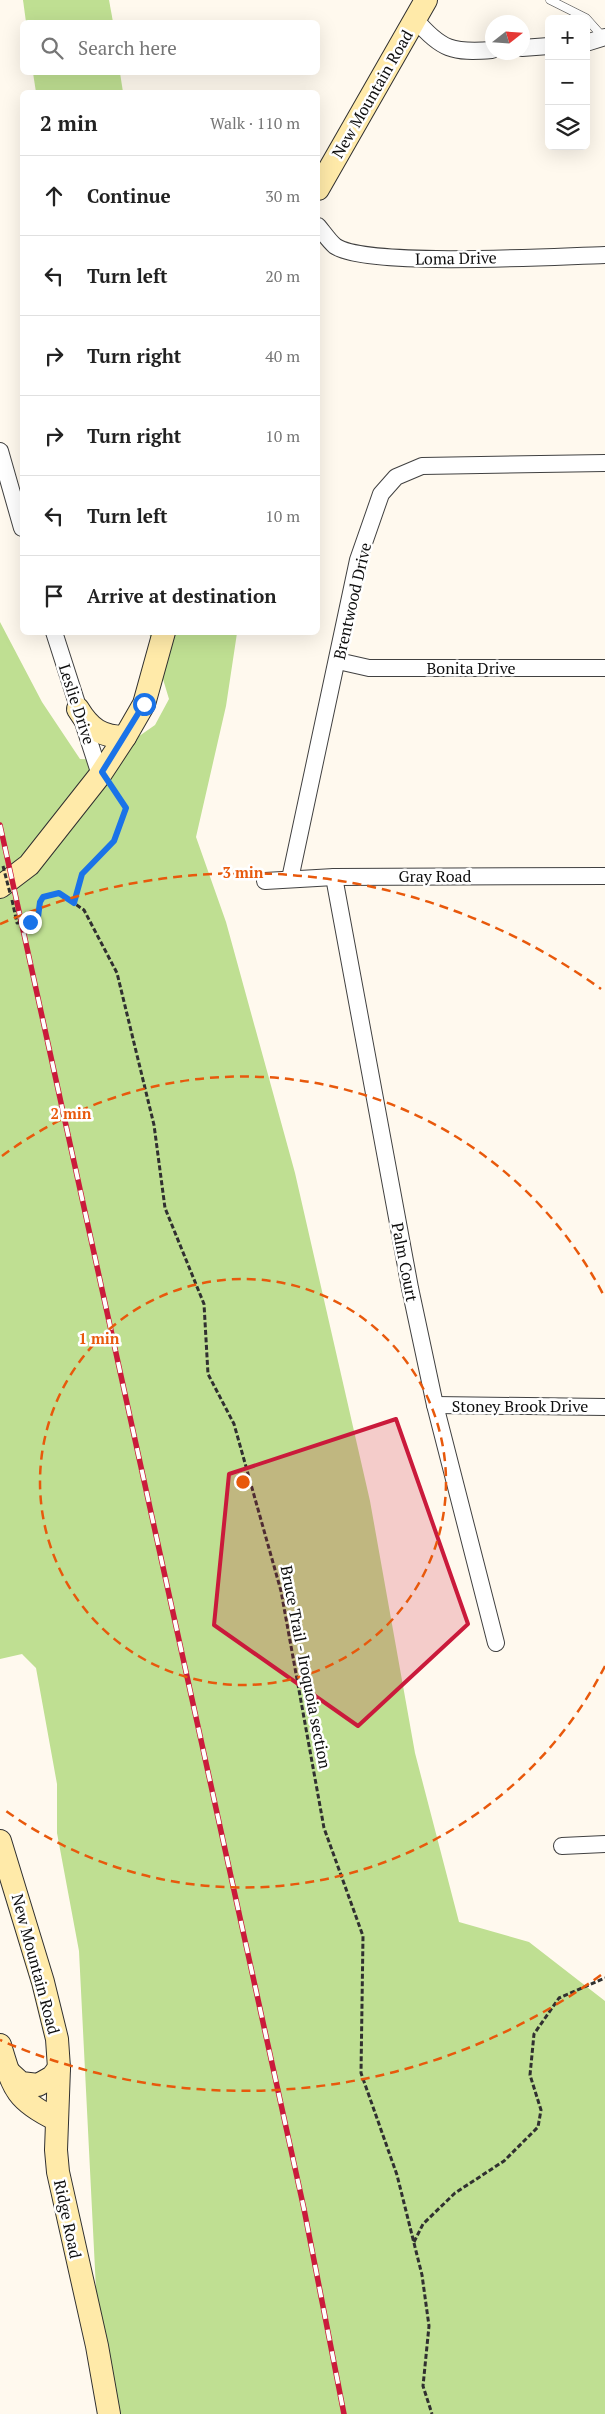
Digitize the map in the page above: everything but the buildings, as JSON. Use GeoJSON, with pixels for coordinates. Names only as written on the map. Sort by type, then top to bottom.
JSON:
{"type":"FeatureCollection","features":[{"type":"Feature","properties":{"kind":"main road","name":"New Mountain Road"},"geometry":{"type":"LineString","coordinates":[[320,185],[426,0]]}},
{"type":"Feature","properties":{"kind":"main road"},"geometry":{"type":"LineString","coordinates":[[4,882],[29,865],[101,774],[126,737],[144,704],[163,635]]}},
{"type":"Feature","properties":{"kind":"main road"},"geometry":{"type":"LineString","coordinates":[[78,709],[86,722],[98,732],[107,736],[126,737]]}},
{"type":"Feature","properties":{"kind":"main road","name":"New Mountain Road"},"geometry":{"type":"LineString","coordinates":[[0,1840],[43,1982],[57,2039],[59,2068],[57,2120]]}},
{"type":"Feature","properties":{"kind":"main road"},"geometry":{"type":"LineString","coordinates":[[0,2045],[13,2085],[23,2100],[38,2112],[57,2120]]}},
{"type":"Feature","properties":{"kind":"main road"},"geometry":{"type":"LineString","coordinates":[[9,2072],[21,2083],[38,2085],[52,2077],[59,2068]]}},
{"type":"Feature","properties":{"kind":"main road","name":"Ridge Road"},"geometry":{"type":"LineString","coordinates":[[57,2120],[56,2150],[58,2172],[97,2346],[109,2414]]}},
{"type":"Feature","properties":{"kind":"street"},"geometry":{"type":"LineString","coordinates":[[415,19],[430,37],[447,48],[471,51],[485,50]]}},
{"type":"Feature","properties":{"kind":"street"},"geometry":{"type":"LineString","coordinates":[[590,43],[604,38]]}},
{"type":"Feature","properties":{"kind":"street"},"geometry":{"type":"LineString","coordinates":[[530,47],[545,46]]}},
{"type":"Feature","properties":{"kind":"street","name":"Loma Drive"},"geometry":{"type":"LineString","coordinates":[[320,228],[336,246],[360,254],[406,259],[605,255]]}},
{"type":"Feature","properties":{"kind":"street"},"geometry":{"type":"LineString","coordinates":[[0,451],[20,521]]}},
{"type":"Feature","properties":{"kind":"street","name":"Brentwood Drive"},"geometry":{"type":"LineString","coordinates":[[290,879],[358,560],[381,494],[396,478],[422,466],[605,462]]}},
{"type":"Feature","properties":{"kind":"street","name":"Leslie Drive"},"geometry":{"type":"LineString","coordinates":[[55,635],[101,774]]}},
{"type":"Feature","properties":{"kind":"street","name":"Bonita Drive"},"geometry":{"type":"LineString","coordinates":[[338,661],[369,668],[605,668]]}},
{"type":"Feature","properties":{"kind":"street","name":"Gray Road"},"geometry":{"type":"LineString","coordinates":[[265,881],[334,877],[605,876]]}},
{"type":"Feature","properties":{"kind":"street","name":"Palm Court"},"geometry":{"type":"LineString","coordinates":[[334,877],[406,1269],[435,1406],[496,1643]]}},
{"type":"Feature","properties":{"kind":"street","name":"Stoney Brook Drive"},"geometry":{"type":"LineString","coordinates":[[435,1406],[605,1407]]}},
{"type":"Feature","properties":{"kind":"street"},"geometry":{"type":"LineString","coordinates":[[562,1846],[605,1844]]}},
{"type":"Feature","properties":{"kind":"lane"},"geometry":{"type":"LineString","coordinates":[[550,0],[586,18],[604,38]]}},
{"type":"Feature","properties":{"kind":"path"},"geometry":{"type":"LineString","coordinates":[[74,903],[82,874],[114,841],[126,808],[101,774]]}},
{"type":"Feature","properties":{"kind":"path","name":"Bruce Trail - Iroquoia section"},"geometry":{"type":"LineString","coordinates":[[4,882],[17,923],[30,922],[38,917],[40,902],[43,897],[59,893],[84,910],[117,972],[154,1125],[165,1208],[204,1304],[208,1374],[234,1424],[281,1591],[324,1828],[341,1880],[363,1936],[362,2073],[397,2175],[422,2275],[429,2326],[423,2386],[432,2414]]}},
{"type":"Feature","properties":{"kind":"path"},"geometry":{"type":"LineString","coordinates":[[414,2242],[423,2224],[455,2192],[504,2160],[538,2127],[541,2110],[530,2075],[534,2034],[559,1998],[605,1978]]}},
{"type":"Feature","properties":{"kind":"highlighted area"},"geometry":{"type":"Polygon","coordinates":[[[396,1419],[468,1624],[358,1726],[214,1625],[229,1474],[396,1419]]]}},
{"type":"Feature","properties":{"kind":"green space"},"geometry":{"type":"Polygon","coordinates":[[[23,0],[109,0],[113,20],[26,20],[23,0]]]}},
{"type":"Feature","properties":{"kind":"green space"},"geometry":{"type":"Polygon","coordinates":[[[33,75],[120,75],[123,90],[36,90],[33,75]]]}},
{"type":"Feature","properties":{"kind":"green space"},"geometry":{"type":"Polygon","coordinates":[[[0,622],[42,702],[80,759],[105,760],[155,725],[169,699],[150,635],[237,635],[226,706],[196,837],[226,922],[295,1173],[370,1501],[415,1753],[459,1922],[529,1942],[605,2001],[605,2414],[116,2414],[98,2329],[79,1951],[57,1833],[57,1784],[36,1668],[22,1654],[0,1659],[0,622]]]}},
{"type":"Feature","properties":{"kind":"railway"},"geometry":{"type":"LineString","coordinates":[[0,825],[304,2209],[344,2414]]}},
{"type":"Feature","properties":{"kind":"route"},"geometry":{"type":"LineString","coordinates":[[30,922],[38,917],[40,902],[43,897],[59,893],[74,903],[82,874],[114,841],[126,808],[102,772],[126,737],[144,704]]}}]}
